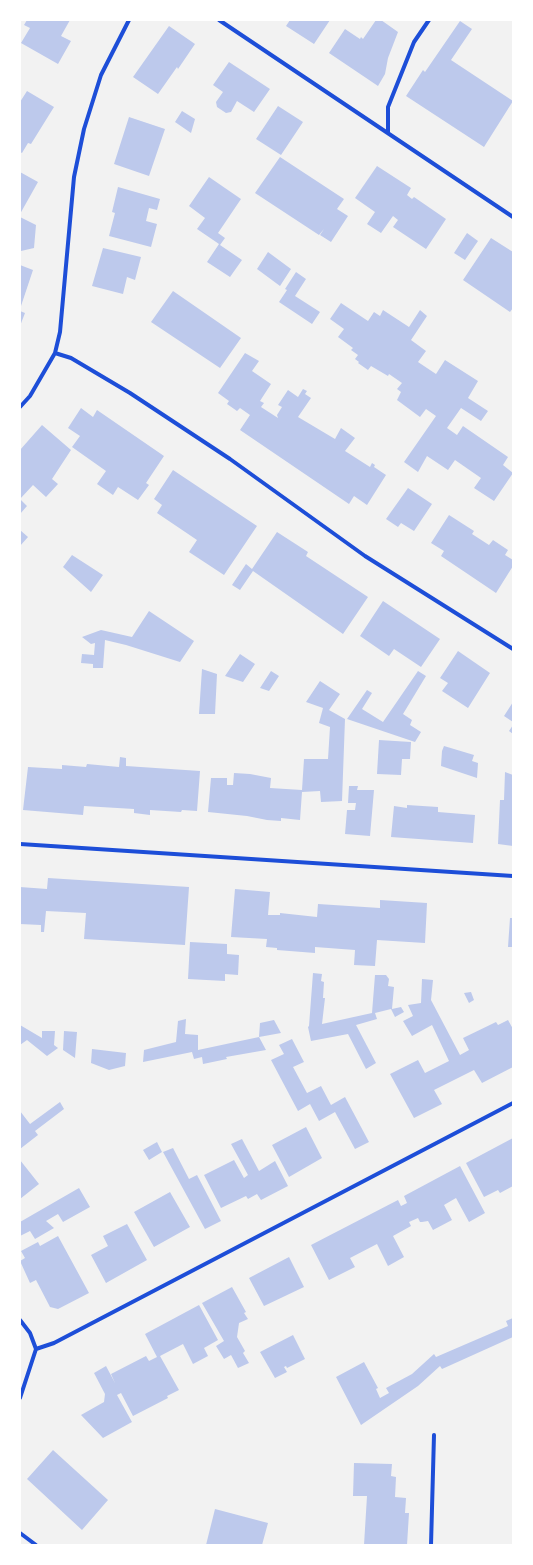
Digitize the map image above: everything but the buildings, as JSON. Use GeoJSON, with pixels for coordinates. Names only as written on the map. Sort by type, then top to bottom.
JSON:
{"type":"FeatureCollection","features":[{"type":"Feature","properties":{"kind":"street"},"geometry":{"type":"LineString","coordinates":[[20,407],[30,396],[55,353],[60,332],[74,177],[84,129],[101,75],[129,20]]}},
{"type":"Feature","properties":{"kind":"street"},"geometry":{"type":"LineString","coordinates":[[219,20],[513,217]]}},
{"type":"Feature","properties":{"kind":"street"},"geometry":{"type":"LineString","coordinates":[[388,133],[388,108],[414,42],[429,20]]}},
{"type":"Feature","properties":{"kind":"street"},"geometry":{"type":"LineString","coordinates":[[55,353],[71,358],[130,393],[230,459],[365,556],[513,649]]}},
{"type":"Feature","properties":{"kind":"street"},"geometry":{"type":"LineString","coordinates":[[20,844],[513,876]]}},
{"type":"Feature","properties":{"kind":"street"},"geometry":{"type":"LineString","coordinates":[[36,1349],[54,1343],[513,1103]]}},
{"type":"Feature","properties":{"kind":"street"},"geometry":{"type":"LineString","coordinates":[[20,1320],[30,1333],[36,1349],[20,1398]]}},
{"type":"Feature","properties":{"kind":"street"},"geometry":{"type":"LineString","coordinates":[[431,1545],[434,1435]]}},
{"type":"Feature","properties":{"kind":"street"},"geometry":{"type":"LineString","coordinates":[[20,1533],[36,1545]]}}]}
